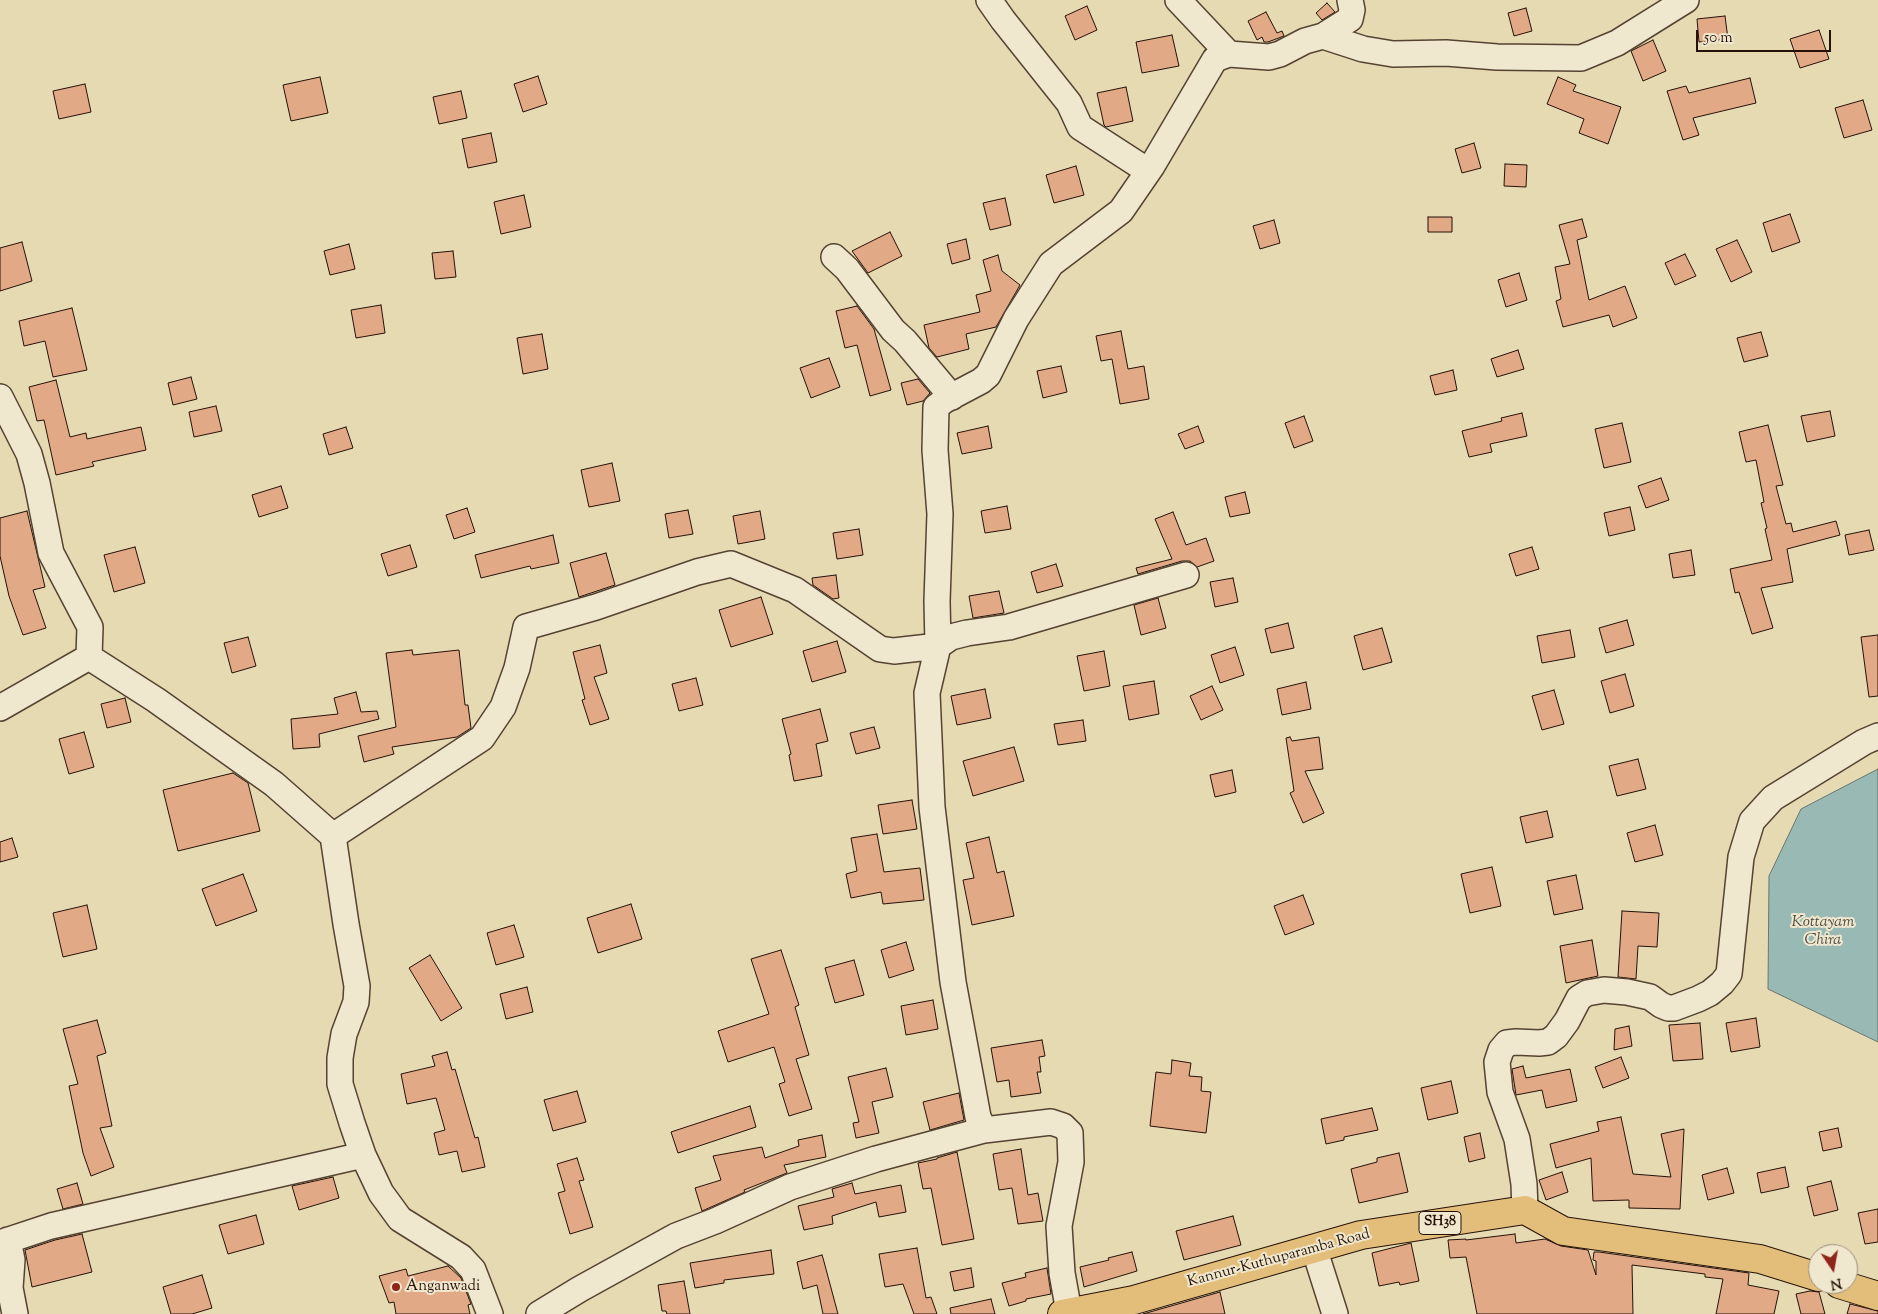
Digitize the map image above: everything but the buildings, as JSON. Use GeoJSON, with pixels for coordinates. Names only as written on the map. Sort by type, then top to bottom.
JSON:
{"type":"FeatureCollection","features":[{"type":"Feature","properties":{"kind":"main road","name":"Kannur-Kuthuparamba Road"},"geometry":{"type":"LineString","coordinates":[[1065,1313],[1127,1307],[1361,1235],[1525,1210]]}},
{"type":"Feature","properties":{"kind":"main road"},"geometry":{"type":"LineString","coordinates":[[1525,1210],[1563,1231],[1760,1259],[1808,1274]]}},
{"type":"Feature","properties":{"kind":"main road"},"geometry":{"type":"LineString","coordinates":[[1858,1290],[1878,1296]]}},
{"type":"Feature","properties":{"kind":"street"},"geometry":{"type":"LineString","coordinates":[[989,0],[1069,103],[1080,127],[1148,171]]}},
{"type":"Feature","properties":{"kind":"street"},"geometry":{"type":"LineString","coordinates":[[1178,0],[1229,54]]}},
{"type":"Feature","properties":{"kind":"street"},"geometry":{"type":"LineString","coordinates":[[984,1130],[978,1117],[952,982],[932,807],[927,693],[938,646],[937,601],[940,514],[935,450],[934,423],[936,407],[988,375],[1016,319],[1051,264],[1121,211],[1148,171],[1215,59],[1229,54],[1269,58],[1286,52],[1305,41],[1324,36],[1350,19],[1352,10],[1350,0]]}},
{"type":"Feature","properties":{"kind":"street"},"geometry":{"type":"LineString","coordinates":[[1324,36],[1363,49],[1393,54],[1446,53],[1497,57],[1582,58],[1617,43],[1686,0]]}},
{"type":"Feature","properties":{"kind":"street"},"geometry":{"type":"LineString","coordinates":[[834,257],[847,269],[893,330],[952,397]]}},
{"type":"Feature","properties":{"kind":"street"},"geometry":{"type":"LineString","coordinates":[[0,397],[29,454],[37,483],[51,553],[90,627],[88,657]]}},
{"type":"Feature","properties":{"kind":"street"},"geometry":{"type":"LineString","coordinates":[[333,836],[482,738],[503,707],[517,668],[526,627],[596,607],[697,572],[732,564],[796,590],[880,648],[894,651],[938,646],[950,637],[1009,628],[1186,575]]}},
{"type":"Feature","properties":{"kind":"street"},"geometry":{"type":"LineString","coordinates":[[0,708],[88,657]]}},
{"type":"Feature","properties":{"kind":"street"},"geometry":{"type":"LineString","coordinates":[[88,657],[162,704],[274,784],[333,836],[342,905],[357,986],[356,1002],[344,1034],[340,1058],[340,1084],[363,1155],[381,1193],[400,1219],[460,1257],[474,1270],[490,1314]]}},
{"type":"Feature","properties":{"kind":"street"},"geometry":{"type":"LineString","coordinates":[[1525,1210],[1524,1184],[1517,1140],[1500,1092],[1497,1062],[1501,1050],[1506,1044],[1516,1042],[1548,1042],[1556,1036],[1579,998],[1587,993],[1604,990],[1626,992],[1650,997],[1661,1005],[1674,1008],[1704,996],[1722,983],[1729,974],[1741,857],[1752,821],[1773,798],[1864,742],[1878,736]]}},
{"type":"Feature","properties":{"kind":"street"},"geometry":{"type":"LineString","coordinates":[[539,1314],[580,1288],[676,1236],[715,1221],[790,1187],[876,1159],[964,1137],[984,1130],[1051,1122],[1063,1126],[1070,1133],[1071,1162],[1059,1226],[1065,1313]]}},
{"type":"Feature","properties":{"kind":"street"},"geometry":{"type":"LineString","coordinates":[[15,1314],[10,1288],[12,1260],[4,1242],[51,1226],[363,1155]]}},
{"type":"Feature","properties":{"kind":"street"},"geometry":{"type":"LineString","coordinates":[[1314,1248],[1335,1314]]}},
{"type":"Feature","properties":{"kind":"water","name":"Kottayam Chira"},"geometry":{"type":"Polygon","coordinates":[[[1878,769],[1878,1042],[1768,989],[1769,876],[1801,809],[1878,769]]]}},
{"type":"Feature","properties":{"kind":"place","name":"Anganwadi"},"geometry":{"type":"Point","coordinates":[396,1287]}}]}
